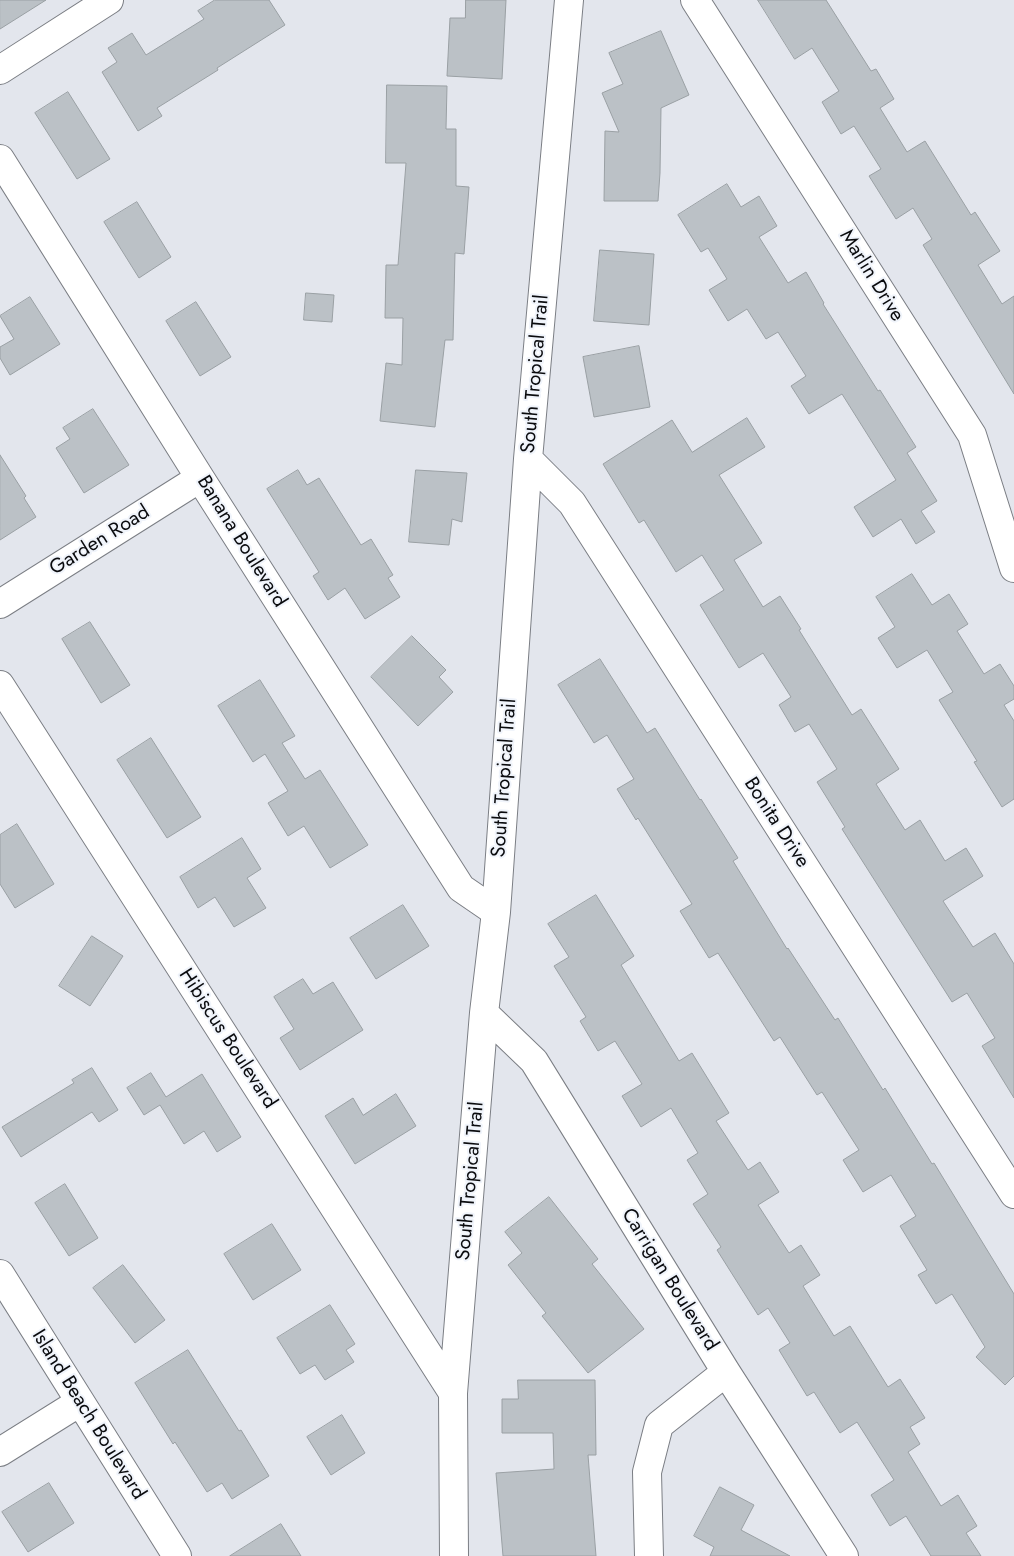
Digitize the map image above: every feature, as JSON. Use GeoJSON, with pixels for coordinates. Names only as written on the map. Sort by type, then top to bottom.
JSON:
{"type":"FeatureCollection","features":[{"type":"Feature","properties":{"kind":"street"},"geometry":{"type":"LineString","coordinates":[[0,70],[78,8],[109,0]]}},
{"type":"Feature","properties":{"kind":"street","name":"South Tropical Trail"},"geometry":{"type":"LineString","coordinates":[[454,1556],[453,1393],[484,1013],[496,912],[528,459],[570,0]]}},
{"type":"Feature","properties":{"kind":"street","name":"Marlin Drive"},"geometry":{"type":"LineString","coordinates":[[695,0],[972,435],[1014,568]]}},
{"type":"Feature","properties":{"kind":"street","name":"Banana Boulevard"},"geometry":{"type":"LineString","coordinates":[[0,158],[460,888],[496,912]]}},
{"type":"Feature","properties":{"kind":"street","name":"Bonita Drive"},"geometry":{"type":"LineString","coordinates":[[528,459],[572,503],[1014,1194]]}},
{"type":"Feature","properties":{"kind":"street","name":"Garden Road"},"geometry":{"type":"LineString","coordinates":[[0,604],[200,478]]}},
{"type":"Feature","properties":{"kind":"street","name":"Hibiscus Boulevard"},"geometry":{"type":"LineString","coordinates":[[0,685],[453,1393]]}},
{"type":"Feature","properties":{"kind":"street","name":"Carrigan Boulevard"},"geometry":{"type":"LineString","coordinates":[[484,1013],[534,1061],[726,1372],[844,1556]]}},
{"type":"Feature","properties":{"kind":"street","name":"Island Beach Boulevard"},"geometry":{"type":"LineString","coordinates":[[0,1274],[176,1556]]}},
{"type":"Feature","properties":{"kind":"street"},"geometry":{"type":"LineString","coordinates":[[649,1556],[647,1472],[659,1425],[726,1372]]}},
{"type":"Feature","properties":{"kind":"street"},"geometry":{"type":"LineString","coordinates":[[0,1452],[80,1402]]}},
{"type":"Feature","properties":{"kind":"building"},"geometry":{"type":"Polygon","coordinates":[[[0,0],[46,0],[0,29],[0,0]]]}},
{"type":"Feature","properties":{"kind":"building"},"geometry":{"type":"Polygon","coordinates":[[[215,0],[269,0],[285,25],[157,108],[162,116],[138,131],[102,72],[117,62],[108,48],[132,33],[146,55],[204,19],[198,11],[215,0]]]}},
{"type":"Feature","properties":{"kind":"building"},"geometry":{"type":"Polygon","coordinates":[[[466,0],[506,0],[502,79],[447,76],[450,18],[465,18],[466,0]]]}},
{"type":"Feature","properties":{"kind":"building"},"geometry":{"type":"Polygon","coordinates":[[[758,0],[826,0],[871,71],[876,69],[894,99],[880,108],[907,152],[925,141],[971,215],[975,212],[1000,251],[978,265],[1002,304],[1014,296],[1014,394],[923,245],[932,239],[913,208],[896,219],[869,176],[881,169],[854,126],[841,134],[822,102],[839,91],[812,48],[795,59],[758,0]]]}},
{"type":"Feature","properties":{"kind":"building"},"geometry":{"type":"Polygon","coordinates":[[[661,31],[689,95],[661,108],[658,201],[604,201],[605,131],[619,132],[602,93],[623,84],[609,53],[661,31]]]}},
{"type":"Feature","properties":{"kind":"building"},"geometry":{"type":"Polygon","coordinates":[[[387,85],[447,86],[446,129],[456,129],[456,186],[469,187],[464,254],[455,253],[453,340],[445,340],[435,427],[380,421],[386,363],[402,365],[403,318],[385,318],[386,265],[398,265],[406,163],[386,163],[387,85]]]}},
{"type":"Feature","properties":{"kind":"building"},"geometry":{"type":"Polygon","coordinates":[[[68,92],[110,159],[77,179],[35,113],[68,92]]]}},
{"type":"Feature","properties":{"kind":"building"},"geometry":{"type":"Polygon","coordinates":[[[727,184],[741,207],[759,196],[777,226],[759,237],[788,283],[806,272],[823,304],[916,447],[907,453],[937,501],[921,511],[935,532],[916,544],[901,519],[873,537],[854,507],[896,480],[842,394],[809,414],[791,386],[806,376],[778,332],[766,339],[747,309],[728,321],[709,290],[727,279],[708,248],[701,252],[678,215],[727,184]]]}},
{"type":"Feature","properties":{"kind":"building"},"geometry":{"type":"Polygon","coordinates":[[[137,202],[171,257],[139,278],[104,222],[137,202]]]}},
{"type":"Feature","properties":{"kind":"building"},"geometry":{"type":"Polygon","coordinates":[[[600,250],[654,254],[649,325],[594,321],[600,250]]]}},
{"type":"Feature","properties":{"kind":"building"},"geometry":{"type":"Polygon","coordinates":[[[306,293],[334,295],[332,322],[304,320],[306,293]]]}},
{"type":"Feature","properties":{"kind":"building"},"geometry":{"type":"Polygon","coordinates":[[[30,297],[60,344],[10,375],[0,358],[0,347],[14,339],[0,316],[30,297]]]}},
{"type":"Feature","properties":{"kind":"building"},"geometry":{"type":"Polygon","coordinates":[[[196,302],[231,357],[200,376],[166,321],[196,302]]]}},
{"type":"Feature","properties":{"kind":"building"},"geometry":{"type":"Polygon","coordinates":[[[639,346],[650,407],[594,417],[583,357],[639,346]]]}},
{"type":"Feature","properties":{"kind":"building"},"geometry":{"type":"Polygon","coordinates":[[[93,409],[129,465],[84,493],[56,448],[70,439],[63,428],[93,409]]]}},
{"type":"Feature","properties":{"kind":"building"},"geometry":{"type":"Polygon","coordinates":[[[747,418],[765,447],[719,475],[762,543],[734,560],[763,607],[780,596],[852,715],[861,709],[899,769],[876,784],[905,830],[920,820],[945,861],[966,848],[983,876],[943,901],[973,947],[995,933],[1014,964],[1014,1098],[982,1046],[995,1038],[967,993],[952,1002],[842,829],[845,827],[817,782],[837,769],[809,724],[795,732],[779,705],[791,697],[763,653],[739,668],[700,605],[724,590],[702,555],[676,572],[644,520],[639,523],[603,464],[672,420],[692,452],[747,418]]]}},
{"type":"Feature","properties":{"kind":"building"},"geometry":{"type":"Polygon","coordinates":[[[0,455],[26,496],[24,498],[36,517],[0,540],[0,455]]]}},
{"type":"Feature","properties":{"kind":"building"},"geometry":{"type":"Polygon","coordinates":[[[298,470],[307,485],[319,478],[361,545],[371,539],[393,575],[388,578],[400,597],[365,619],[345,588],[328,600],[313,576],[319,572],[267,489],[298,470]]]}},
{"type":"Feature","properties":{"kind":"building"},"geometry":{"type":"Polygon","coordinates":[[[416,470],[467,473],[462,522],[452,519],[449,545],[409,542],[416,470]]]}},
{"type":"Feature","properties":{"kind":"building"},"geometry":{"type":"Polygon","coordinates":[[[912,574],[932,605],[949,594],[968,624],[957,631],[984,674],[1000,664],[1014,686],[1014,699],[1004,705],[1014,721],[1014,799],[1002,807],[974,762],[977,761],[939,700],[953,692],[927,650],[897,668],[878,638],[895,627],[876,597],[912,574]]]}},
{"type":"Feature","properties":{"kind":"building"},"geometry":{"type":"Polygon","coordinates":[[[90,622],[130,685],[101,703],[62,639],[90,622]]]}},
{"type":"Feature","properties":{"kind":"building"},"geometry":{"type":"Polygon","coordinates":[[[412,636],[446,670],[439,677],[453,692],[418,726],[371,677],[412,636]]]}},
{"type":"Feature","properties":{"kind":"building"},"geometry":{"type":"Polygon","coordinates":[[[600,659],[647,733],[655,728],[738,858],[733,861],[787,949],[835,1020],[838,1018],[883,1090],[885,1088],[932,1164],[934,1163],[1014,1294],[1014,1376],[1005,1385],[976,1357],[985,1347],[952,1294],[936,1304],[918,1275],[927,1270],[900,1226],[916,1216],[891,1175],[863,1192],[843,1160],[859,1150],[822,1092],[817,1095],[780,1037],[774,1041],[718,953],[709,958],[680,911],[692,904],[638,818],[636,820],[617,789],[634,779],[607,735],[594,743],[558,685],[600,659]]]}},
{"type":"Feature","properties":{"kind":"building"},"geometry":{"type":"Polygon","coordinates":[[[260,680],[295,736],[282,743],[305,779],[320,770],[368,845],[330,868],[304,826],[288,836],[268,803],[288,791],[265,754],[253,762],[218,706],[260,680]]]}},
{"type":"Feature","properties":{"kind":"building"},"geometry":{"type":"Polygon","coordinates":[[[151,738],[201,817],[167,838],[117,760],[151,738]]]}},
{"type":"Feature","properties":{"kind":"building"},"geometry":{"type":"Polygon","coordinates":[[[17,824],[54,884],[15,908],[0,884],[0,835],[17,824]]]}},
{"type":"Feature","properties":{"kind":"building"},"geometry":{"type":"Polygon","coordinates":[[[242,838],[261,869],[247,878],[266,908],[234,927],[215,897],[198,908],[180,877],[242,838]]]}},
{"type":"Feature","properties":{"kind":"building"},"geometry":{"type":"Polygon","coordinates":[[[596,895],[634,956],[621,965],[679,1061],[692,1053],[729,1113],[716,1121],[748,1170],[760,1162],[779,1192],[758,1205],[789,1253],[801,1245],[820,1275],[803,1286],[834,1336],[850,1326],[888,1387],[900,1379],[925,1418],[910,1427],[920,1444],[908,1452],[941,1506],[958,1495],[977,1526],[966,1533],[981,1556],[931,1556],[906,1516],[890,1526],[871,1495],[894,1480],[857,1422],[840,1433],[814,1392],[807,1396],[779,1350],[790,1343],[768,1308],[758,1315],[717,1250],[721,1247],[693,1204],[708,1194],[687,1160],[698,1153],[671,1108],[641,1127],[622,1096],[642,1084],[615,1041],[598,1051],[580,1021],[586,1017],[554,966],[569,957],[548,924],[596,895]]]}},
{"type":"Feature","properties":{"kind":"building"},"geometry":{"type":"Polygon","coordinates":[[[403,905],[429,946],[376,979],[350,938],[403,905]]]}},
{"type":"Feature","properties":{"kind":"building"},"geometry":{"type":"Polygon","coordinates":[[[92,936],[123,956],[90,1006],[59,986],[92,936]]]}},
{"type":"Feature","properties":{"kind":"building"},"geometry":{"type":"Polygon","coordinates":[[[303,979],[313,994],[333,982],[363,1030],[300,1070],[280,1038],[294,1029],[274,997],[303,979]]]}},
{"type":"Feature","properties":{"kind":"building"},"geometry":{"type":"Polygon","coordinates":[[[92,1068],[118,1110],[99,1122],[92,1112],[21,1157],[2,1127],[74,1083],[72,1080],[92,1068]]]}},
{"type":"Feature","properties":{"kind":"building"},"geometry":{"type":"Polygon","coordinates":[[[151,1073],[166,1097],[202,1074],[241,1137],[217,1152],[204,1131],[184,1144],[160,1105],[144,1115],[127,1088],[151,1073]]]}},
{"type":"Feature","properties":{"kind":"building"},"geometry":{"type":"Polygon","coordinates":[[[396,1094],[416,1126],[355,1164],[325,1116],[353,1098],[363,1115],[396,1094]]]}},
{"type":"Feature","properties":{"kind":"building"},"geometry":{"type":"Polygon","coordinates":[[[65,1184],[98,1238],[69,1256],[35,1203],[65,1184]]]}},
{"type":"Feature","properties":{"kind":"building"},"geometry":{"type":"Polygon","coordinates":[[[549,1197],[598,1259],[592,1264],[644,1329],[588,1373],[542,1316],[546,1313],[508,1265],[522,1253],[505,1232],[549,1197]]]}},
{"type":"Feature","properties":{"kind":"building"},"geometry":{"type":"Polygon","coordinates":[[[272,1224],[301,1270],[253,1300],[224,1254],[272,1224]]]}},
{"type":"Feature","properties":{"kind":"building"},"geometry":{"type":"Polygon","coordinates":[[[123,1265],[165,1320],[135,1343],[93,1288],[123,1265]]]}},
{"type":"Feature","properties":{"kind":"building"},"geometry":{"type":"Polygon","coordinates":[[[330,1305],[355,1344],[346,1350],[354,1362],[325,1380],[315,1365],[300,1374],[277,1338],[330,1305]]]}},
{"type":"Feature","properties":{"kind":"building"},"geometry":{"type":"Polygon","coordinates":[[[188,1350],[269,1476],[232,1499],[222,1483],[207,1492],[175,1442],[173,1444],[135,1383],[188,1350]]]}},
{"type":"Feature","properties":{"kind":"building"},"geometry":{"type":"Polygon","coordinates":[[[518,1380],[595,1380],[596,1455],[588,1455],[596,1556],[503,1556],[496,1473],[554,1469],[553,1433],[502,1433],[502,1399],[518,1399],[518,1380]]]}},
{"type":"Feature","properties":{"kind":"building"},"geometry":{"type":"Polygon","coordinates":[[[342,1415],[365,1453],[331,1475],[307,1437],[342,1415]]]}},
{"type":"Feature","properties":{"kind":"building"},"geometry":{"type":"Polygon","coordinates":[[[49,1483],[74,1523],[28,1552],[2,1512],[49,1483]]]}},
{"type":"Feature","properties":{"kind":"building"},"geometry":{"type":"Polygon","coordinates":[[[720,1487],[754,1505],[741,1530],[790,1556],[710,1556],[714,1547],[694,1536],[720,1487]]]}},
{"type":"Feature","properties":{"kind":"building"},"geometry":{"type":"Polygon","coordinates":[[[281,1524],[301,1556],[230,1556],[281,1524]]]}}]}
